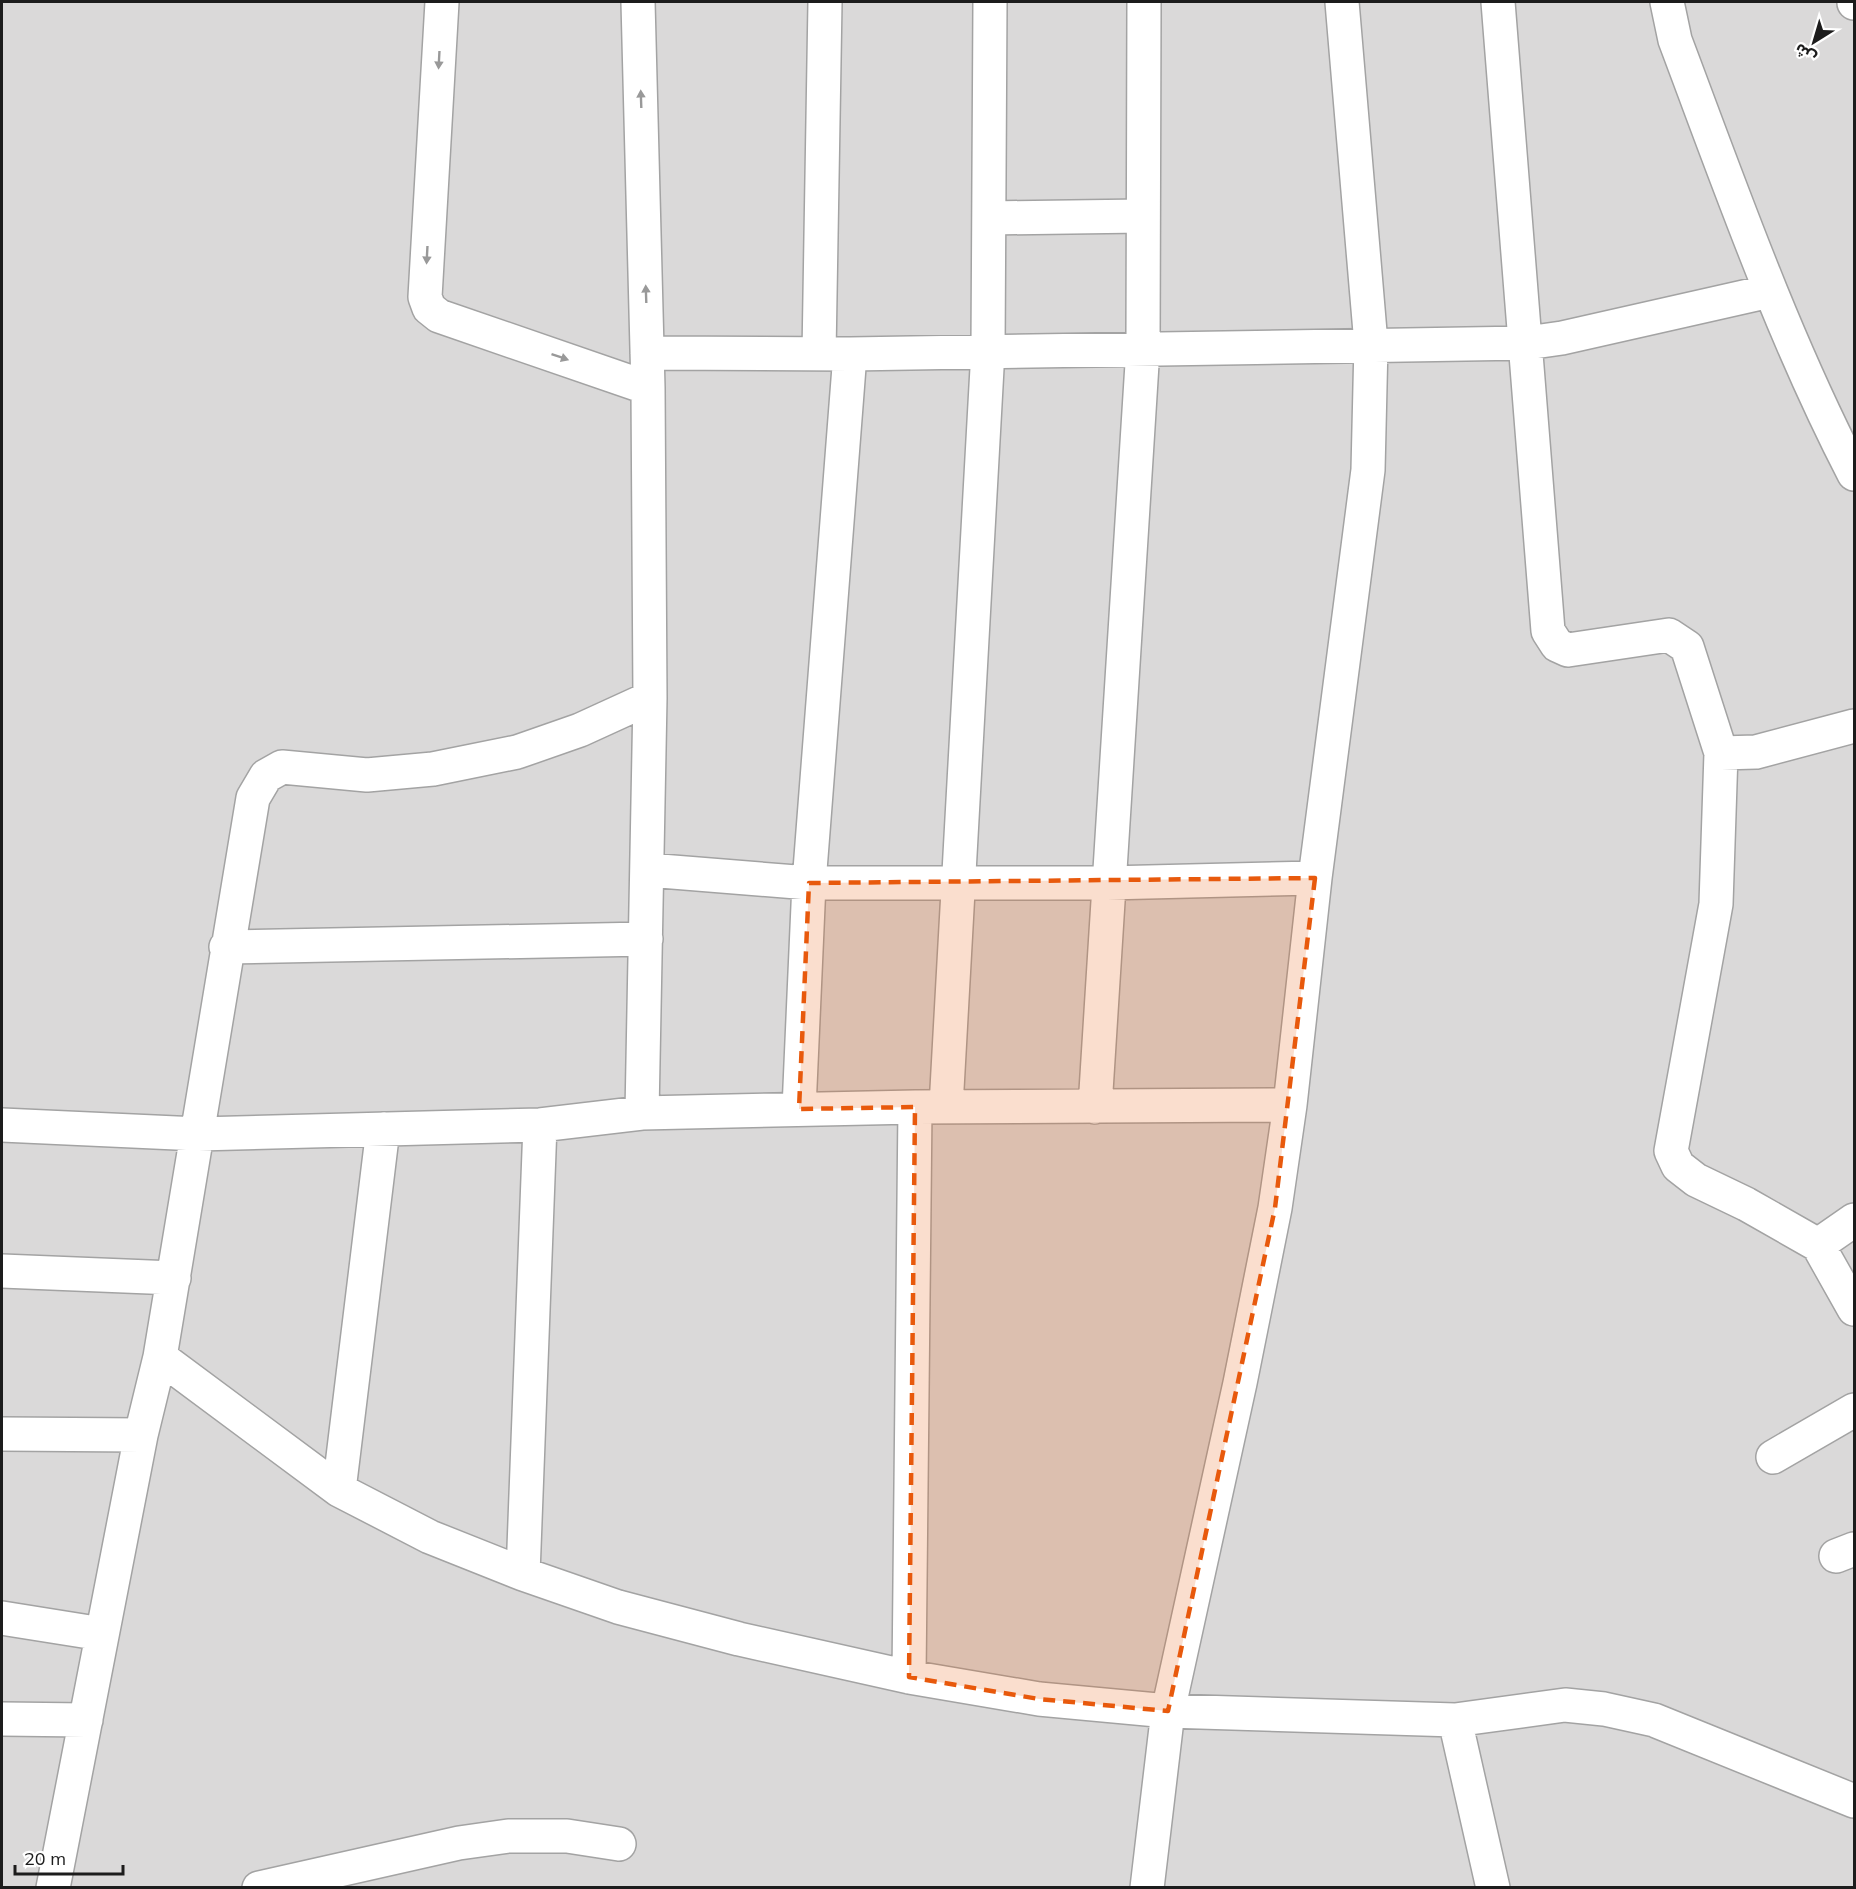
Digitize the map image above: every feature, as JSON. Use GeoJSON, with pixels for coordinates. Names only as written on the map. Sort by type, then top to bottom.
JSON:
{"type":"FeatureCollection","features":[{"type":"Feature","properties":{"kind":"street"},"geometry":{"type":"LineString","coordinates":[[442,2],[425,297],[429,308],[439,316],[648,388]]}},
{"type":"Feature","properties":{"kind":"street"},"geometry":{"type":"LineString","coordinates":[[638,2],[648,388],[651,698],[642,1113]]}},
{"type":"Feature","properties":{"kind":"street"},"geometry":{"type":"LineString","coordinates":[[799,1109],[834,354],[825,2]]}},
{"type":"Feature","properties":{"kind":"street"},"geometry":{"type":"LineString","coordinates":[[909,1677],[931,1107],[960,881],[988,350],[990,2]]}},
{"type":"Feature","properties":{"kind":"street"},"geometry":{"type":"LineString","coordinates":[[1095,1107],[1107,883],[1143,348],[1144,2]]}},
{"type":"Feature","properties":{"kind":"street"},"geometry":{"type":"LineString","coordinates":[[1147,1887],[1168,1711],[1240,1383],[1275,1208],[1290,1105],[1315,878],[1368,470],[1371,344],[1342,2]]}},
{"type":"Feature","properties":{"kind":"street"},"geometry":{"type":"LineString","coordinates":[[1498,2],[1527,343],[1548,631],[1557,645],[1568,650],[1670,635],[1687,647],[1720,753],[1716,904],[1671,1151],[1678,1166],[1696,1180],[1746,1204],[1818,1245],[1854,1309]]}},
{"type":"Feature","properties":{"kind":"street"},"geometry":{"type":"LineString","coordinates":[[1667,2],[1675,40],[1770,291],[1825,418],[1854,474]]}},
{"type":"Feature","properties":{"kind":"street"},"geometry":{"type":"LineString","coordinates":[[989,218],[1143,216]]}},
{"type":"Feature","properties":{"kind":"street"},"geometry":{"type":"LineString","coordinates":[[647,353],[834,354],[1527,343],[1562,338],[1770,291]]}},
{"type":"Feature","properties":{"kind":"street"},"geometry":{"type":"LineString","coordinates":[[53,1887],[141,1435],[160,1357],[198,1134],[226,947],[253,798],[267,776],[282,767],[367,775],[444,767],[517,752],[580,730],[651,698]]}},
{"type":"Feature","properties":{"kind":"street"},"geometry":{"type":"LineString","coordinates":[[1720,753],[1756,752],[1854,726]]}},
{"type":"Feature","properties":{"kind":"street"},"geometry":{"type":"LineString","coordinates":[[648,870],[808,882],[1107,883],[1315,878]]}},
{"type":"Feature","properties":{"kind":"street"},"geometry":{"type":"LineString","coordinates":[[226,947],[646,939]]}},
{"type":"Feature","properties":{"kind":"street"},"geometry":{"type":"LineString","coordinates":[[2,1125],[198,1134],[540,1125],[642,1113],[931,1107],[1290,1105]]}},
{"type":"Feature","properties":{"kind":"street"},"geometry":{"type":"LineString","coordinates":[[523,1575],[540,1125]]}},
{"type":"Feature","properties":{"kind":"street"},"geometry":{"type":"LineString","coordinates":[[339,1490],[383,1129]]}},
{"type":"Feature","properties":{"kind":"street"},"geometry":{"type":"LineString","coordinates":[[1818,1245],[1854,1220]]}},
{"type":"Feature","properties":{"kind":"street"},"geometry":{"type":"LineString","coordinates":[[2,1271],[174,1278]]}},
{"type":"Feature","properties":{"kind":"street"},"geometry":{"type":"LineString","coordinates":[[160,1357],[339,1490],[430,1537],[523,1575],[629,1610],[739,1639],[909,1677],[1039,1699],[1168,1711],[1455,1720],[1565,1705],[1604,1709],[1653,1720],[1854,1801]]}},
{"type":"Feature","properties":{"kind":"street"},"geometry":{"type":"LineString","coordinates":[[1773,1457],[1854,1410]]}},
{"type":"Feature","properties":{"kind":"street"},"geometry":{"type":"LineString","coordinates":[[2,1434],[141,1435]]}},
{"type":"Feature","properties":{"kind":"street"},"geometry":{"type":"LineString","coordinates":[[2,1618],[102,1634]]}},
{"type":"Feature","properties":{"kind":"street"},"geometry":{"type":"LineString","coordinates":[[2,1719],[86,1720]]}},
{"type":"Feature","properties":{"kind":"street"},"geometry":{"type":"LineString","coordinates":[[1455,1720],[1493,1887]]}},
{"type":"Feature","properties":{"kind":"street"},"geometry":{"type":"LineString","coordinates":[[259,1887],[459,1844],[508,1836],[567,1836],[619,1844]]}},
{"type":"Feature","properties":{"kind":"highlighted area"},"geometry":{"type":"Polygon","coordinates":[[[1315,878],[1275,1208],[1168,1711],[1039,1699],[909,1677],[915,1107],[799,1109],[809,883],[1315,878]]]}},
{"type":"Feature","properties":{"kind":"shaded area"},"geometry":{"type":"Polygon","coordinates":[[[2,2],[1854,2],[1854,1887],[2,1887],[2,2]]]}}]}
